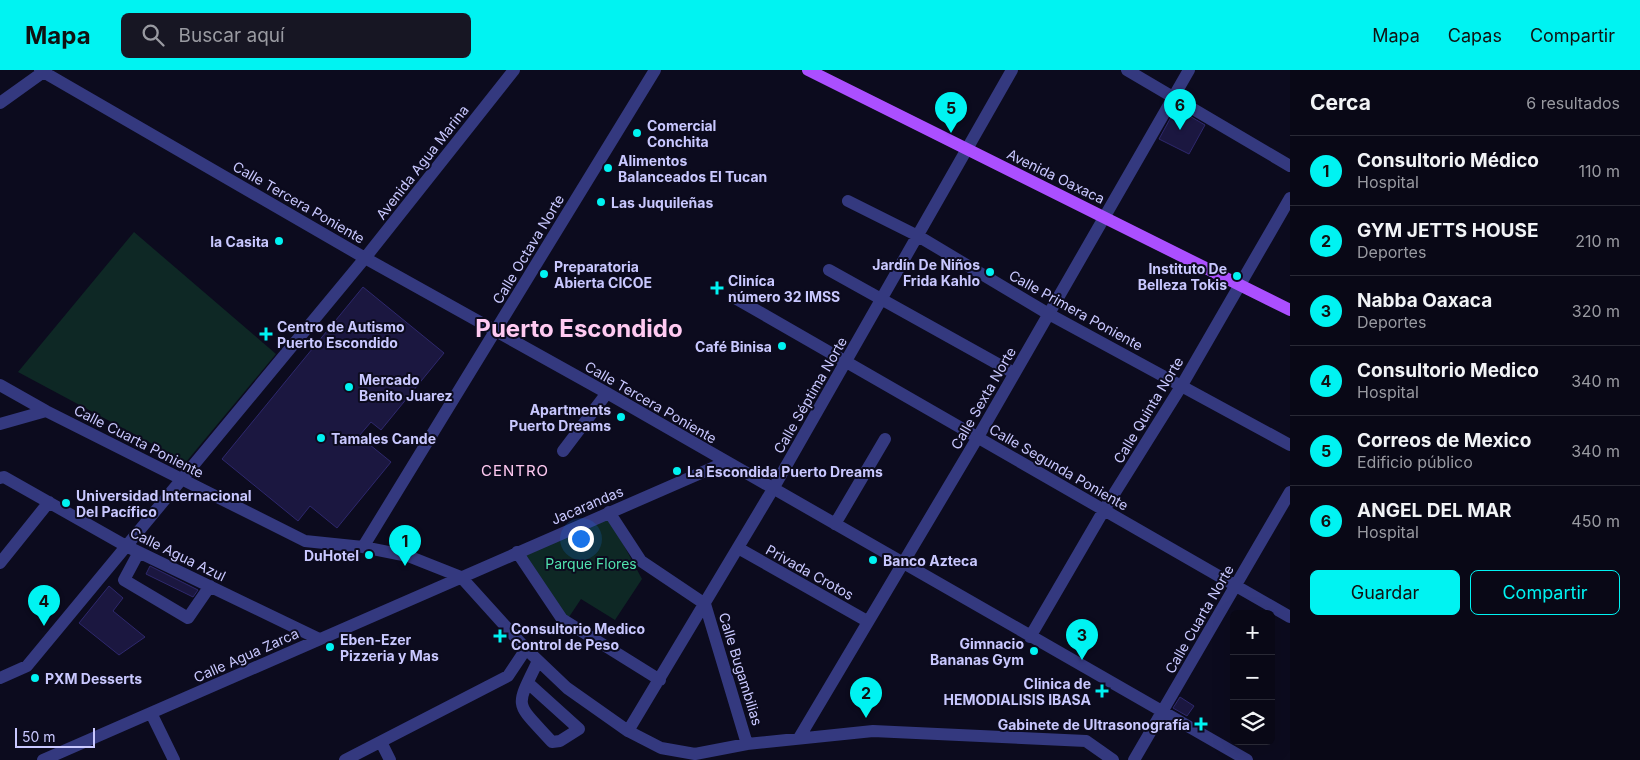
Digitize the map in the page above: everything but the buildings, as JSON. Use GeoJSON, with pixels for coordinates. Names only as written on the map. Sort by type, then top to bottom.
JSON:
{"type":"FeatureCollection","features":[{"type":"Feature","properties":{"kind":"main road","name":"Avenida Oaxaca"},"geometry":{"type":"LineString","coordinates":[[808,70],[1290,310]]}},
{"type":"Feature","properties":{"kind":"street","name":"Avenida Agua Marina"},"geometry":{"type":"LineString","coordinates":[[0,678],[27,666],[365,258],[514,70]]}},
{"type":"Feature","properties":{"kind":"street","name":"Calle Octava Norte"},"geometry":{"type":"LineString","coordinates":[[364,546],[655,70]]}},
{"type":"Feature","properties":{"kind":"street","name":"Calle Séptima Norte"},"geometry":{"type":"LineString","coordinates":[[628,731],[847,362],[881,298],[1012,70]]}},
{"type":"Feature","properties":{"kind":"street"},"geometry":{"type":"LineString","coordinates":[[1127,70],[1290,166]]}},
{"type":"Feature","properties":{"kind":"street","name":"Calle Sexta Norte"},"geometry":{"type":"LineString","coordinates":[[799,738],[978,437],[1047,313],[1172,96],[1189,70]]}},
{"type":"Feature","properties":{"kind":"street","name":"Calle Tercera Poniente"},"geometry":{"type":"LineString","coordinates":[[43,71],[365,258],[608,394],[1247,760]]}},
{"type":"Feature","properties":{"kind":"street"},"geometry":{"type":"LineString","coordinates":[[0,103],[43,71]]}},
{"type":"Feature","properties":{"kind":"street","name":"Calle Quinta Norte"},"geometry":{"type":"LineString","coordinates":[[1030,637],[1104,510],[1182,385],[1290,198]]}},
{"type":"Feature","properties":{"kind":"street","name":"Calle Primera Poniente"},"geometry":{"type":"LineString","coordinates":[[848,201],[918,236],[1047,313],[1290,445]]}},
{"type":"Feature","properties":{"kind":"street"},"geometry":{"type":"LineString","coordinates":[[830,270],[1014,373]]}},
{"type":"Feature","properties":{"kind":"street","name":"Calle Segunda Poniente"},"geometry":{"type":"LineString","coordinates":[[735,298],[1290,617]]}},
{"type":"Feature","properties":{"kind":"street","name":"Calle Cuarta Poniente"},"geometry":{"type":"LineString","coordinates":[[0,385],[46,411],[305,541],[364,546],[408,556],[461,577],[526,649],[567,688],[628,731],[661,748],[695,754],[748,744],[873,731],[1086,741],[1113,760]]}},
{"type":"Feature","properties":{"kind":"street"},"geometry":{"type":"LineString","coordinates":[[563,451],[608,394]]}},
{"type":"Feature","properties":{"kind":"street"},"geometry":{"type":"LineString","coordinates":[[0,424],[46,411]]}},
{"type":"Feature","properties":{"kind":"street"},"geometry":{"type":"LineString","coordinates":[[835,524],[886,439]]}},
{"type":"Feature","properties":{"kind":"street","name":"Jacarandas"},"geometry":{"type":"LineString","coordinates":[[461,577],[726,462]]}},
{"type":"Feature","properties":{"kind":"street","name":"Calle Agua Azul"},"geometry":{"type":"LineString","coordinates":[[0,478],[4,477],[126,546],[319,639]]}},
{"type":"Feature","properties":{"kind":"street","name":"Calle Cuarta Norte"},"geometry":{"type":"LineString","coordinates":[[1134,760],[1290,492]]}},
{"type":"Feature","properties":{"kind":"street"},"geometry":{"type":"LineString","coordinates":[[0,563],[48,502]]}},
{"type":"Feature","properties":{"kind":"street"},"geometry":{"type":"LineString","coordinates":[[609,512],[641,561],[705,604]]}},
{"type":"Feature","properties":{"kind":"street","name":"Privada Crotos"},"geometry":{"type":"LineString","coordinates":[[738,548],[867,621]]}},
{"type":"Feature","properties":{"kind":"street"},"geometry":{"type":"LineString","coordinates":[[139,552],[124,580],[188,618],[210,586]]}},
{"type":"Feature","properties":{"kind":"street"},"geometry":{"type":"LineString","coordinates":[[517,552],[562,619],[660,680]]}},
{"type":"Feature","properties":{"kind":"street","name":"Calle Agua Zarca"},"geometry":{"type":"LineString","coordinates":[[43,760],[461,577]]}},
{"type":"Feature","properties":{"kind":"street","name":"Calle Bugambilias"},"geometry":{"type":"LineString","coordinates":[[705,604],[748,744]]}},
{"type":"Feature","properties":{"kind":"street"},"geometry":{"type":"LineString","coordinates":[[344,760],[508,676],[526,649]]}},
{"type":"Feature","properties":{"kind":"street"},"geometry":{"type":"LineString","coordinates":[[528,683],[579,730],[560,742],[552,742],[522,709],[520,699],[538,661]]}},
{"type":"Feature","properties":{"kind":"street"},"geometry":{"type":"LineString","coordinates":[[151,713],[174,760]]}},
{"type":"Feature","properties":{"kind":"street"},"geometry":{"type":"LineString","coordinates":[[381,742],[390,760]]}},
{"type":"Feature","properties":{"kind":"green space"},"geometry":{"type":"Polygon","coordinates":[[[134,232],[276,354],[186,462],[18,372],[134,232]]]}},
{"type":"Feature","properties":{"kind":"green space","name":"Parque Flores"},"geometry":{"type":"Polygon","coordinates":[[[608,516],[642,579],[615,620],[581,599],[567,620],[522,554],[608,516]]]}},
{"type":"Feature","properties":{"kind":"place","name":"ANGEL DEL MAR"},"geometry":{"type":"Point","coordinates":[1180,130]}},
{"type":"Feature","properties":{"kind":"place","name":"Comercial Conchita"},"geometry":{"type":"Point","coordinates":[637,133]}},
{"type":"Feature","properties":{"kind":"place","name":"Correos de Mexico"},"geometry":{"type":"Point","coordinates":[951,133]}},
{"type":"Feature","properties":{"kind":"place","name":"Alimentos Balanceados El Tucan"},"geometry":{"type":"Point","coordinates":[608,168]}},
{"type":"Feature","properties":{"kind":"place","name":"Las Juquileñas"},"geometry":{"type":"Point","coordinates":[601,202]}},
{"type":"Feature","properties":{"kind":"place","name":"la Casita"},"geometry":{"type":"Point","coordinates":[279,241]}},
{"type":"Feature","properties":{"kind":"place","name":"Jardín De Niños Frida Kahlo"},"geometry":{"type":"Point","coordinates":[990,272]}},
{"type":"Feature","properties":{"kind":"place","name":"Preparatoria Abierta CICOE"},"geometry":{"type":"Point","coordinates":[544,274]}},
{"type":"Feature","properties":{"kind":"place","name":"Instituto De Belleza Tokis"},"geometry":{"type":"Point","coordinates":[1237,276]}},
{"type":"Feature","properties":{"kind":"place","name":"Cliníca número 32 IMSS"},"geometry":{"type":"Point","coordinates":[717,288]}},
{"type":"Feature","properties":{"kind":"place","name":"Centro de Autismo Puerto Escondido"},"geometry":{"type":"Point","coordinates":[266,334]}},
{"type":"Feature","properties":{"kind":"place","name":"Café Binisa"},"geometry":{"type":"Point","coordinates":[782,346]}},
{"type":"Feature","properties":{"kind":"place","name":"Mercado Benito Juarez"},"geometry":{"type":"Point","coordinates":[349,387]}},
{"type":"Feature","properties":{"kind":"place","name":"Apartments Puerto Dreams"},"geometry":{"type":"Point","coordinates":[621,417]}},
{"type":"Feature","properties":{"kind":"place","name":"Tamales Cande"},"geometry":{"type":"Point","coordinates":[321,438]}},
{"type":"Feature","properties":{"kind":"place","name":"La Escondida Puerto Dreams"},"geometry":{"type":"Point","coordinates":[677,471]}},
{"type":"Feature","properties":{"kind":"place","name":"Universidad Internacional Del Pacífico"},"geometry":{"type":"Point","coordinates":[66,503]}},
{"type":"Feature","properties":{"kind":"place","name":"DuHotel"},"geometry":{"type":"Point","coordinates":[369,555]}},
{"type":"Feature","properties":{"kind":"place","name":"Banco Azteca"},"geometry":{"type":"Point","coordinates":[873,560]}},
{"type":"Feature","properties":{"kind":"place","name":"Consultorio Médico"},"geometry":{"type":"Point","coordinates":[405,566]}},
{"type":"Feature","properties":{"kind":"place","name":"Consultorio Medico"},"geometry":{"type":"Point","coordinates":[44,626]}},
{"type":"Feature","properties":{"kind":"place","name":"Consultorio Medico Control de Peso"},"geometry":{"type":"Point","coordinates":[500,636]}},
{"type":"Feature","properties":{"kind":"place","name":"Eben-Ezer Pizzeria y Mas"},"geometry":{"type":"Point","coordinates":[330,647]}},
{"type":"Feature","properties":{"kind":"place","name":"Gimnacio Bananas Gym"},"geometry":{"type":"Point","coordinates":[1034,651]}},
{"type":"Feature","properties":{"kind":"place","name":"Nabba Oaxaca"},"geometry":{"type":"Point","coordinates":[1082,660]}},
{"type":"Feature","properties":{"kind":"place","name":"PXM Desserts"},"geometry":{"type":"Point","coordinates":[35,678]}},
{"type":"Feature","properties":{"kind":"place","name":"Clinica de HEMODIALISIS IBASA"},"geometry":{"type":"Point","coordinates":[1102,691]}},
{"type":"Feature","properties":{"kind":"place","name":"GYM JETTS HOUSE"},"geometry":{"type":"Point","coordinates":[866,718]}},
{"type":"Feature","properties":{"kind":"place","name":"Gabinete de Ultrasonografía"},"geometry":{"type":"Point","coordinates":[1201,724]}},
{"type":"Feature","properties":{"kind":"district","name":"Puerto Escondido"},"geometry":{"type":"Point","coordinates":[579,328]}},
{"type":"Feature","properties":{"kind":"district","name":"CENTRO"},"geometry":{"type":"Point","coordinates":[515,470]}}]}
